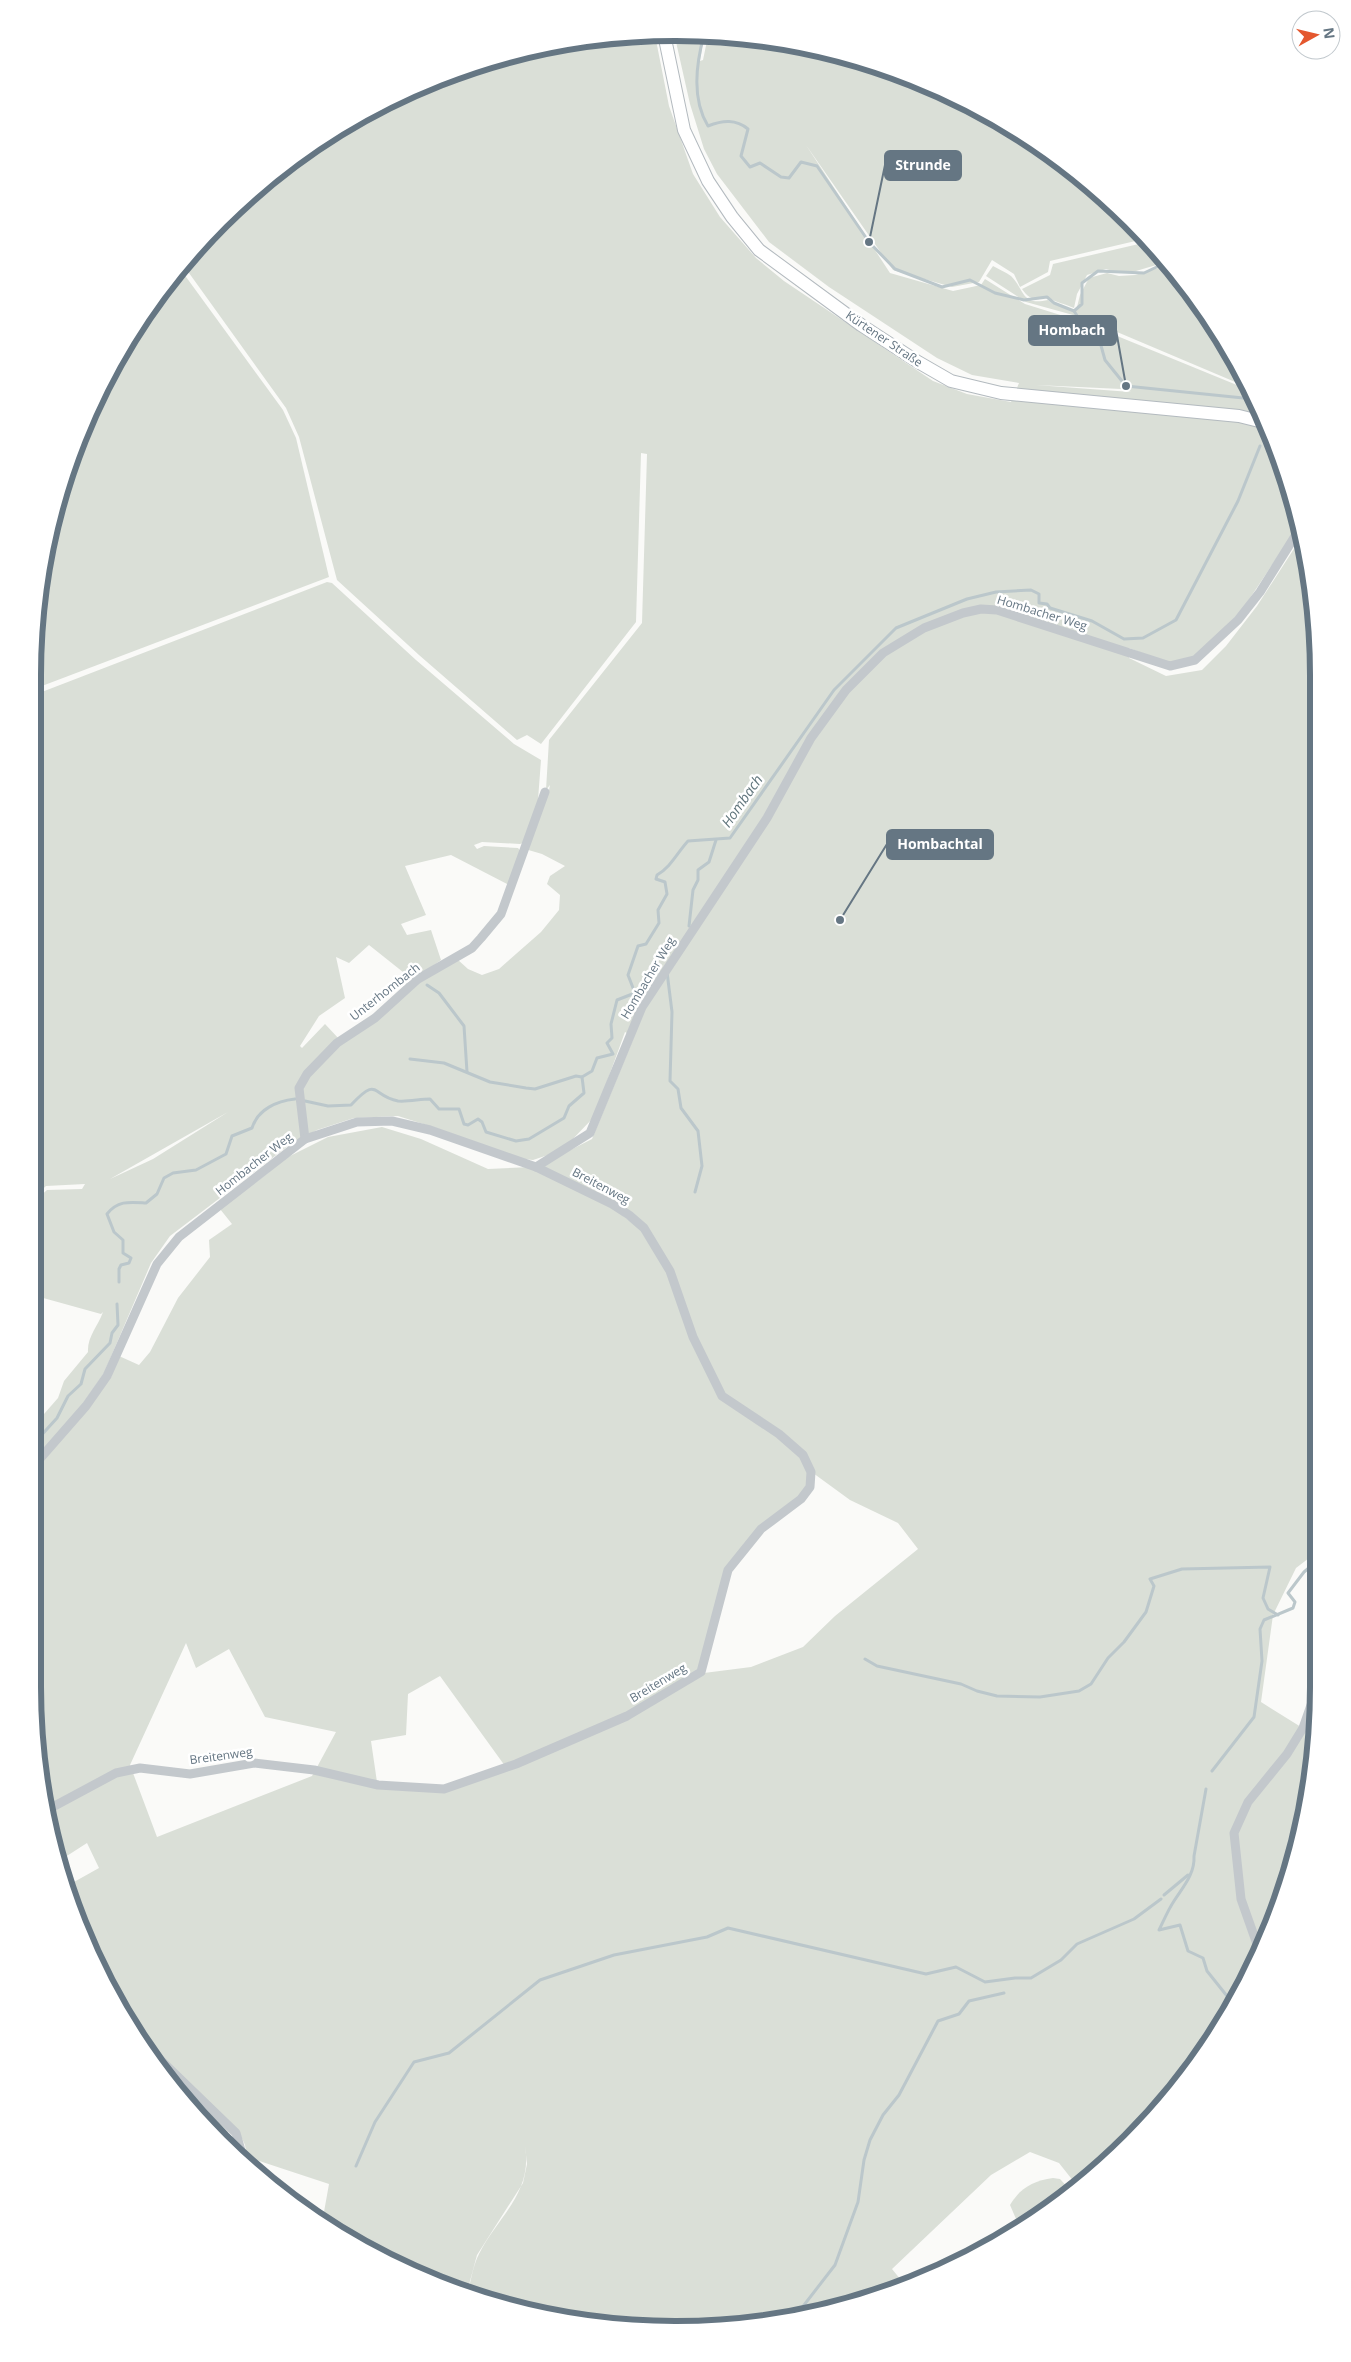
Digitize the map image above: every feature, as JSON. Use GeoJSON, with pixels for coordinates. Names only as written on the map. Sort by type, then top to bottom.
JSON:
{"type":"FeatureCollection","features":[{"type":"Feature","properties":{"kind":"main road","name":"Kürtener Straße"},"geometry":{"type":"LineString","coordinates":[[666,41],[684,130],[708,181],[732,217],[759,250],[860,324],[918,362],[951,380],[1002,393],[1239,416],[1255,420]]}},
{"type":"Feature","properties":{"kind":"street","name":"Hombacher Weg"},"geometry":{"type":"LineString","coordinates":[[41,1457],[86,1406],[107,1376],[157,1264],[167,1249],[198,1222],[305,1139],[357,1122],[392,1121],[430,1130],[536,1167],[590,1133],[642,1008],[767,818],[811,738],[846,690],[883,652],[942,620],[963,613],[997,610],[1170,666],[1186,664],[1204,654],[1238,620],[1260,592],[1294,537]]}},
{"type":"Feature","properties":{"kind":"street","name":"Unterhombach"},"geometry":{"type":"LineString","coordinates":[[305,1139],[299,1088],[307,1074],[337,1043],[375,1018],[418,980],[472,948],[481,938],[501,914],[545,792]]}},
{"type":"Feature","properties":{"kind":"street","name":"Breitenweg"},"geometry":{"type":"LineString","coordinates":[[53,1807],[116,1773],[140,1768],[190,1774],[235,1764],[254,1763],[298,1767],[378,1785],[444,1788],[516,1764],[627,1716],[701,1672],[728,1570],[761,1529],[801,1499],[810,1487],[811,1472],[803,1454],[779,1434],[722,1396],[693,1337],[670,1271],[644,1228],[612,1204],[536,1167]]}},
{"type":"Feature","properties":{"kind":"street"},"geometry":{"type":"LineString","coordinates":[[1256,1941],[1241,1899],[1234,1832],[1248,1802],[1287,1754],[1303,1728],[1309,1711]]}},
{"type":"Feature","properties":{"kind":"street"},"geometry":{"type":"LineString","coordinates":[[168,2067],[236,2133],[240,2147]]}},
{"type":"Feature","properties":{"kind":"shaded area"},"geometry":{"type":"Polygon","coordinates":[[[676,41],[703,42],[700,61],[703,60],[707,42],[758,47],[799,53],[840,63],[918,90],[993,126],[1062,172],[1094,199],[1137,241],[1050,261],[1048,272],[1020,287],[1014,274],[992,260],[979,282],[952,287],[893,270],[806,145],[890,273],[953,291],[981,285],[985,279],[1025,304],[1083,322],[1239,386],[1276,472],[1293,533],[1242,610],[1209,644],[1194,656],[1182,662],[1168,663],[1129,648],[1129,658],[1166,676],[1202,670],[1226,646],[1257,606],[1296,545],[1304,593],[1310,676],[1310,1557],[1296,1568],[1273,1615],[1261,1702],[1301,1727],[1284,1754],[1247,1799],[1232,1833],[1239,1900],[1255,1943],[1244,1967],[1225,2004],[1179,2073],[1124,2135],[1073,2181],[1059,2163],[1030,2152],[991,2175],[892,2269],[900,2279],[840,2299],[799,2309],[717,2319],[676,2321],[634,2319],[552,2309],[469,2286],[479,2254],[512,2203],[520,2187],[477,2255],[469,2286],[395,2255],[358,2236],[324,2214],[329,2184],[253,2159],[246,2153],[239,2132],[160,2057],[148,2039],[126,2004],[107,1967],[73,1883],[99,1868],[87,1843],[65,1857],[53,1810],[43,1728],[41,1686],[41,1463],[111,1377],[119,1356],[139,1365],[150,1352],[178,1298],[210,1257],[209,1240],[232,1224],[220,1209],[268,1173],[280,1161],[328,1137],[382,1127],[421,1139],[488,1169],[532,1167],[610,1206],[640,1229],[667,1272],[691,1338],[719,1397],[778,1435],[802,1455],[810,1472],[808,1486],[801,1498],[760,1528],[727,1570],[701,1670],[626,1714],[505,1766],[440,1676],[408,1694],[406,1735],[371,1741],[377,1782],[316,1769],[336,1732],[265,1717],[229,1649],[196,1668],[186,1643],[130,1765],[157,1837],[312,1776],[314,1772],[378,1786],[444,1791],[516,1766],[628,1718],[704,1673],[751,1667],[803,1647],[835,1616],[918,1549],[898,1523],[850,1500],[813,1473],[804,1453],[779,1432],[723,1394],[696,1337],[673,1269],[646,1226],[612,1201],[539,1166],[592,1139],[634,1037],[625,1032],[594,1117],[568,1144],[551,1154],[533,1160],[506,1157],[439,1129],[398,1116],[354,1118],[317,1130],[288,1146],[170,1236],[151,1263],[104,1373],[75,1415],[41,1453],[41,1417],[58,1398],[64,1381],[88,1352],[91,1336],[103,1312],[101,1314],[41,1297],[41,1195],[47,1190],[82,1189],[85,1184],[46,1186],[41,1190],[41,692],[327,582],[332,583],[416,660],[514,744],[541,760],[538,800],[526,842],[520,844],[482,842],[474,845],[477,849],[484,846],[518,848],[522,853],[509,885],[451,855],[405,866],[426,915],[401,924],[407,935],[431,930],[441,960],[413,980],[369,945],[349,963],[336,957],[345,998],[319,1016],[300,1046],[302,1048],[325,1024],[340,1040],[346,1033],[353,1030],[354,1032],[356,1029],[379,1019],[416,986],[423,976],[455,959],[468,969],[482,975],[499,969],[541,932],[559,910],[560,895],[547,884],[550,876],[565,866],[542,854],[525,849],[548,795],[550,785],[546,790],[549,740],[642,623],[647,454],[641,453],[636,622],[541,744],[527,735],[517,740],[419,655],[337,580],[299,437],[286,408],[187,271],[227,227],[289,172],[358,126],[395,107],[472,75],[511,63],[552,53],[593,47],[656,42],[669,106],[693,174],[720,217],[756,258],[784,281],[933,381],[967,394],[1011,402],[1019,383],[972,375],[937,358],[829,287],[769,242],[717,174],[704,149],[690,104],[676,41]],[[1036,385],[1131,392],[1121,389],[1036,385]],[[228,1112],[110,1179],[153,1159],[228,1112]]]}},
{"type":"Feature","properties":{"kind":"shaded area"},"geometry":{"type":"Polygon","coordinates":[[[1140,244],[1158,264],[1136,271],[1119,273],[1106,269],[1087,275],[1077,294],[1074,308],[1048,297],[1033,299],[1022,289],[1050,275],[1053,264],[1140,244]]]}},
{"type":"Feature","properties":{"kind":"shaded area"},"geometry":{"type":"Polygon","coordinates":[[[993,266],[1011,276],[1028,299],[1033,301],[1048,300],[1053,304],[1076,311],[1080,295],[1089,278],[1107,273],[1119,276],[1135,275],[1161,267],[1203,323],[1238,383],[1084,318],[1026,302],[986,276],[993,266]]]}},
{"type":"Feature","properties":{"kind":"shaded area"},"geometry":{"type":"Polygon","coordinates":[[[184,274],[283,410],[296,438],[329,577],[41,686],[43,634],[53,552],[75,472],[107,395],[126,358],[148,323],[184,274]]]}},
{"type":"Feature","properties":{"kind":"shaded area"},"geometry":{"type":"Polygon","coordinates":[[[1309,1713],[1298,1810],[1276,1890],[1258,1937],[1243,1899],[1236,1834],[1249,1803],[1309,1713]]]}},
{"type":"Feature","properties":{"kind":"shaded area"},"geometry":{"type":"Polygon","coordinates":[[[198,2101],[228,2132],[225,2132],[197,2102],[198,2101]]]}},
{"type":"Feature","properties":{"kind":"shaded area"},"geometry":{"type":"Polygon","coordinates":[[[1053,2178],[1060,2179],[1067,2186],[1017,2221],[1010,2205],[1018,2194],[1028,2186],[1053,2178]]]}},
{"type":"Feature","properties":{"kind":"waterway"},"geometry":{"type":"LineString","coordinates":[[702,42],[697,82],[699,105],[708,126],[734,122],[748,129],[741,156],[750,167],[760,163],[781,177],[789,178],[801,162],[817,166],[869,242],[895,269],[942,287],[970,280],[995,293],[1024,300],[1047,297],[1054,303],[1074,311],[1082,304],[1082,283],[1098,271],[1144,273],[1159,266]]}},
{"type":"Feature","properties":{"kind":"waterway","name":"Hombach"},"geometry":{"type":"LineString","coordinates":[[1074,311],[1087,331],[1100,342],[1105,360],[1126,386],[1245,398]]}},
{"type":"Feature","properties":{"kind":"waterway","name":"Hombach"},"geometry":{"type":"LineString","coordinates":[[305,1101],[328,1106],[351,1105],[366,1091],[371,1089],[389,1099],[398,1101],[430,1099],[439,1109],[459,1109],[464,1124],[468,1125],[478,1119],[482,1122],[486,1132],[516,1141],[529,1139],[564,1118],[569,1106],[584,1093],[582,1077],[592,1071],[597,1058],[613,1054],[607,1043],[612,1038],[611,1024],[617,1000],[635,993],[628,975],[638,946],[646,944],[659,923],[658,910],[667,894],[665,882],[656,879],[657,875],[670,864],[688,841],[730,838],[834,690],[896,628],[967,599],[996,592],[1031,590],[1039,594],[1039,603],[1047,604],[1050,608],[1092,621],[1124,639],[1143,638],[1176,620],[1238,501],[1260,446]]}},
{"type":"Feature","properties":{"kind":"waterway"},"geometry":{"type":"LineString","coordinates":[[689,926],[693,890],[698,880],[698,870],[709,862],[716,840]]}},
{"type":"Feature","properties":{"kind":"waterway"},"geometry":{"type":"LineString","coordinates":[[667,972],[672,1012],[670,1081],[678,1089],[681,1108],[698,1131],[702,1166],[695,1192]]}},
{"type":"Feature","properties":{"kind":"waterway"},"geometry":{"type":"LineString","coordinates":[[427,985],[439,993],[464,1026],[467,1072]]}},
{"type":"Feature","properties":{"kind":"waterway"},"geometry":{"type":"LineString","coordinates":[[410,1059],[444,1063],[490,1082],[535,1089],[576,1076],[582,1077]]}},
{"type":"Feature","properties":{"kind":"waterway","name":"Hombach"},"geometry":{"type":"LineString","coordinates":[[119,1282],[119,1269],[121,1265],[129,1263],[131,1258],[123,1253],[123,1240],[114,1232],[107,1214],[111,1209],[125,1203],[146,1203],[157,1194],[164,1178],[173,1173],[196,1170],[226,1154],[232,1136],[252,1128],[263,1111],[275,1104],[295,1099]]}},
{"type":"Feature","properties":{"kind":"waterway","name":"Hombach"},"geometry":{"type":"LineString","coordinates":[[41,1436],[57,1418],[68,1396],[81,1384],[85,1369],[110,1343],[112,1333],[118,1325],[117,1304]]}},
{"type":"Feature","properties":{"kind":"waterway"},"geometry":{"type":"LineString","coordinates":[[865,1659],[877,1666],[961,1684],[977,1691],[997,1696],[1040,1697],[1079,1691],[1091,1684],[1108,1658],[1124,1642],[1146,1612],[1154,1586],[1150,1579],[1182,1569],[1270,1567],[1263,1598],[1268,1609],[1278,1615]]}},
{"type":"Feature","properties":{"kind":"waterway"},"geometry":{"type":"LineString","coordinates":[[1212,1771],[1254,1717],[1262,1661],[1260,1629],[1264,1620],[1293,1608],[1295,1602],[1288,1593],[1310,1567]]}},
{"type":"Feature","properties":{"kind":"waterway"},"geometry":{"type":"LineString","coordinates":[[1206,1789],[1193,1869],[1159,1930],[1180,1925],[1188,1951],[1203,1958],[1207,1971],[1228,1998]]}},
{"type":"Feature","properties":{"kind":"waterway"},"geometry":{"type":"LineString","coordinates":[[1164,1895],[1188,1875]]}},
{"type":"Feature","properties":{"kind":"waterway"},"geometry":{"type":"LineString","coordinates":[[356,2166],[375,2122],[414,2062],[449,2053],[540,1980],[614,1955],[707,1937],[728,1928],[926,1974],[956,1967],[985,1982],[1031,1978],[1061,1960],[1077,1944],[1134,1919],[1161,1899]]}},
{"type":"Feature","properties":{"kind":"waterway"},"geometry":{"type":"LineString","coordinates":[[801,2308],[835,2265],[858,2202],[864,2160],[870,2140],[883,2115],[899,2095],[938,2021],[959,2014],[969,2001],[1004,1993]]}},
{"type":"Feature","properties":{"kind":"place","name":"Strunde"},"geometry":{"type":"Point","coordinates":[869,242]}},
{"type":"Feature","properties":{"kind":"place","name":"Hombach"},"geometry":{"type":"Point","coordinates":[1126,386]}},
{"type":"Feature","properties":{"kind":"place","name":"Hombachtal"},"geometry":{"type":"Point","coordinates":[840,920]}}]}
